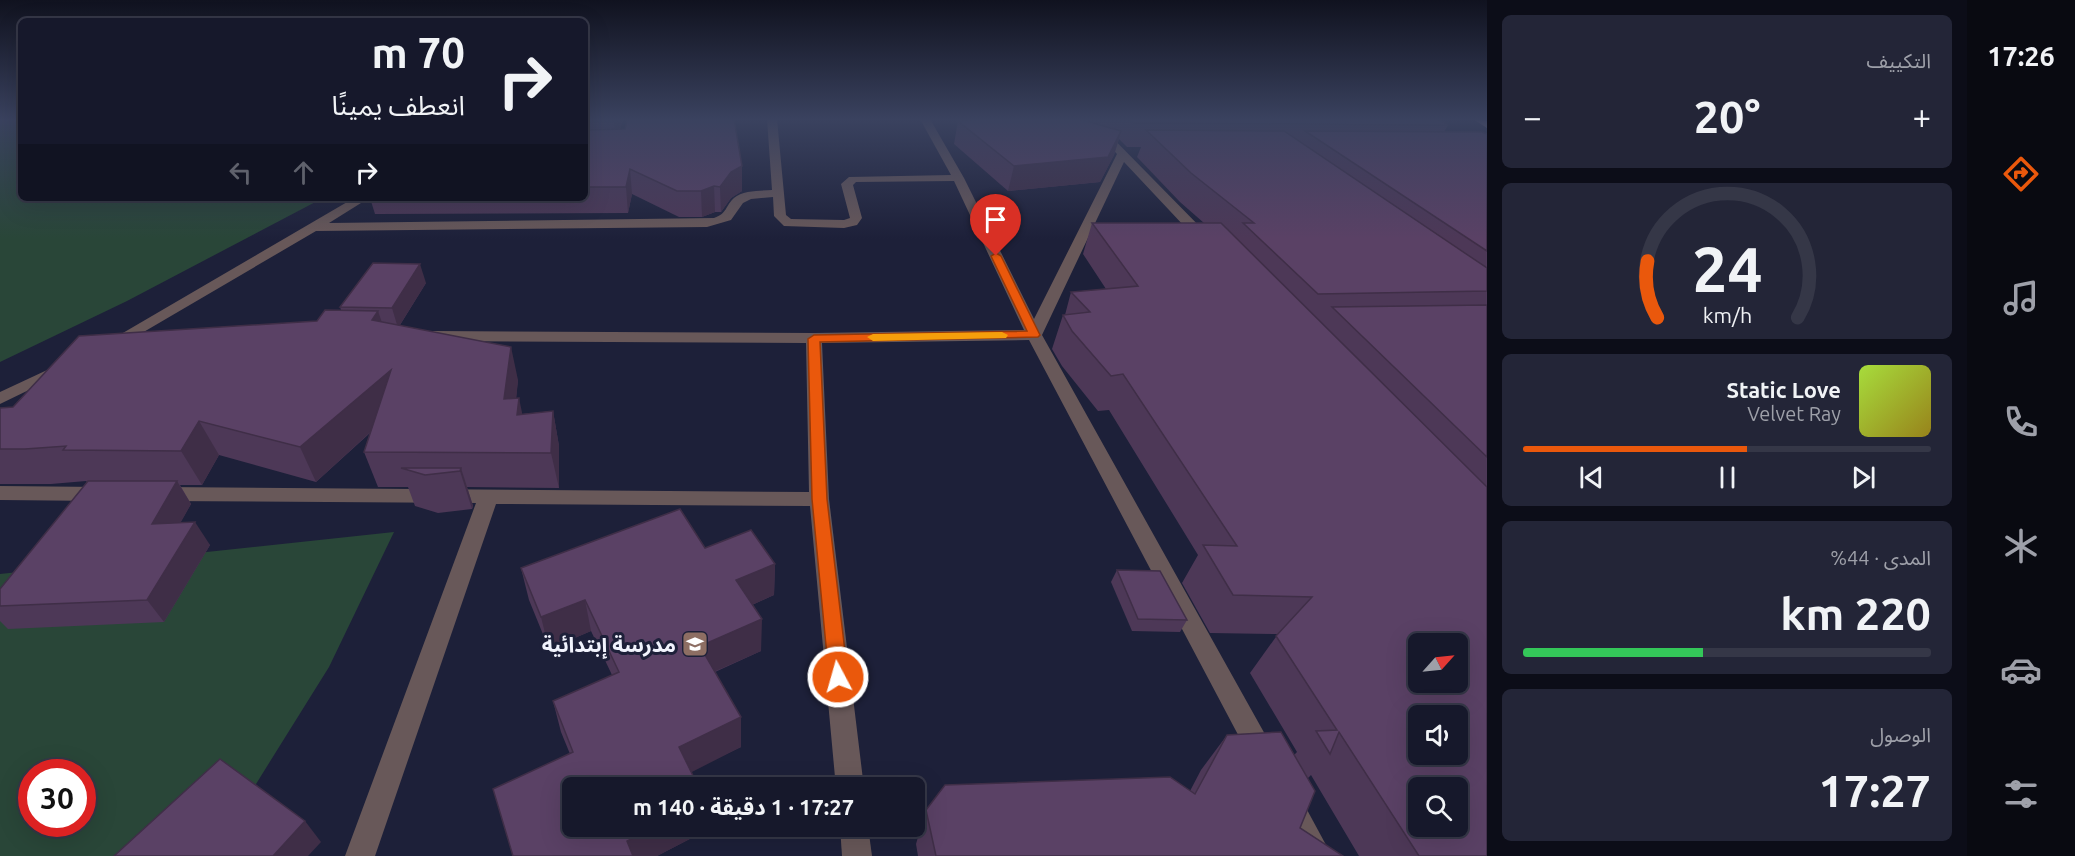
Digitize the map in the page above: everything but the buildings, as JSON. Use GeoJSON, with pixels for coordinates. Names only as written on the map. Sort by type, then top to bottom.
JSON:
{"type":"FeatureCollection","features":[{"type":"Feature","properties":{"kind":"street"},"geometry":{"type":"LineString","coordinates":[[775,159],[780,216],[783,221],[799,225],[853,222],[856,218],[847,184],[850,180],[958,178]]}},
{"type":"Feature","properties":{"kind":"street"},"geometry":{"type":"LineString","coordinates":[[947,159],[1034,335],[1317,856]]}},
{"type":"Feature","properties":{"kind":"street"},"geometry":{"type":"LineString","coordinates":[[1034,335],[1125,159]]}},
{"type":"Feature","properties":{"kind":"street"},"geometry":{"type":"LineString","coordinates":[[1135,159],[1213,248]]}},
{"type":"Feature","properties":{"kind":"street"},"geometry":{"type":"LineString","coordinates":[[313,227],[707,223],[723,220],[733,214],[741,199],[778,193]]}},
{"type":"Feature","properties":{"kind":"street"},"geometry":{"type":"LineString","coordinates":[[101,349],[132,334],[358,201]]}},
{"type":"Feature","properties":{"kind":"street"},"geometry":{"type":"LineString","coordinates":[[132,334],[156,334]]}},
{"type":"Feature","properties":{"kind":"street"},"geometry":{"type":"LineString","coordinates":[[419,336],[814,339],[1034,335]]}},
{"type":"Feature","properties":{"kind":"street"},"geometry":{"type":"LineString","coordinates":[[814,339],[819,499],[849,777]]}},
{"type":"Feature","properties":{"kind":"street"},"geometry":{"type":"LineString","coordinates":[[0,399],[71,364]]}},
{"type":"Feature","properties":{"kind":"street"},"geometry":{"type":"LineString","coordinates":[[0,493],[119,494]]}},
{"type":"Feature","properties":{"kind":"street"},"geometry":{"type":"LineString","coordinates":[[143,494],[819,499]]}},
{"type":"Feature","properties":{"kind":"street"},"geometry":{"type":"LineString","coordinates":[[360,856],[488,497]]}},
{"type":"Feature","properties":{"kind":"street"},"geometry":{"type":"LineString","coordinates":[[855,837],[857,856]]}},
{"type":"Feature","properties":{"kind":"green space"},"geometry":{"type":"Polygon","coordinates":[[[0,159],[18,159],[18,201],[317,201],[127,301],[0,362],[0,159]]]}},
{"type":"Feature","properties":{"kind":"green space"},"geometry":{"type":"Polygon","coordinates":[[[394,532],[329,667],[211,856],[0,856],[0,574],[394,532]]]}},
{"type":"Feature","properties":{"kind":"slow traffic"},"geometry":{"type":"LineString","coordinates":[[873,337],[1002,335]]}},
{"type":"Feature","properties":{"kind":"place","name":"مدرسة إبتدائية"},"geometry":{"type":"Point","coordinates":[695,644]}},
{"type":"Feature","properties":{"kind":"route"},"geometry":{"type":"LineString","coordinates":[[838,677],[819,499],[814,339],[1034,335],[996,256]]}}]}
